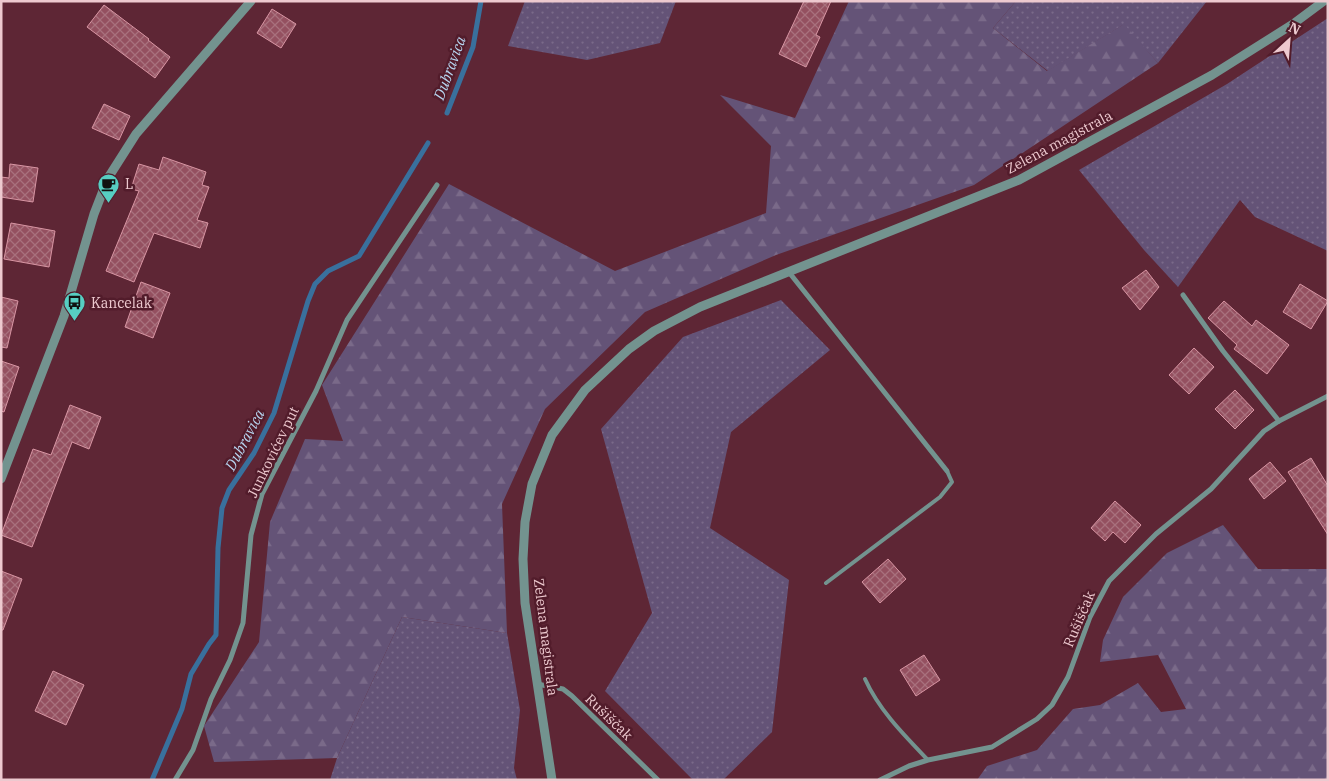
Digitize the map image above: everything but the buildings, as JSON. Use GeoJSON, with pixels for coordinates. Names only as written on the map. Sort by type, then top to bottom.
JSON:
{"type":"FeatureCollection","features":[{"type":"Feature","properties":{"kind":"street"},"geometry":{"type":"LineString","coordinates":[[1,479],[64,316],[94,214],[108,178],[136,134],[251,1]]}},
{"type":"Feature","properties":{"kind":"street","name":"Zelena magistrala"},"geometry":{"type":"LineString","coordinates":[[552,780],[525,602],[523,559],[525,522],[532,484],[552,435],[585,390],[629,349],[654,331],[700,307],[1020,180],[1212,75],[1293,24],[1324,1]]}},
{"type":"Feature","properties":{"kind":"street","name":"Junkovićev put"},"geometry":{"type":"LineString","coordinates":[[175,780],[193,750],[211,699],[230,660],[243,622],[251,535],[262,494],[316,391],[347,320],[437,185]]}},
{"type":"Feature","properties":{"kind":"street"},"geometry":{"type":"LineString","coordinates":[[788,271],[947,471]]}},
{"type":"Feature","properties":{"kind":"street"},"geometry":{"type":"LineString","coordinates":[[1183,295],[1223,351],[1279,421]]}},
{"type":"Feature","properties":{"kind":"street","name":"Rušiščak"},"geometry":{"type":"LineString","coordinates":[[880,780],[909,766],[928,760],[992,747],[1037,719],[1052,705],[1068,677],[1090,617],[1109,580],[1156,534],[1211,489],[1264,431],[1279,421],[1328,396]]}},
{"type":"Feature","properties":{"kind":"street","name":"Rušiščak"},"geometry":{"type":"LineString","coordinates":[[538,684],[562,689],[572,696],[658,780]]}},
{"type":"Feature","properties":{"kind":"lane"},"geometry":{"type":"LineString","coordinates":[[826,582],[940,497],[952,482],[947,471]]}},
{"type":"Feature","properties":{"kind":"lane"},"geometry":{"type":"LineString","coordinates":[[866,679],[871,692],[887,714],[928,760]]}},
{"type":"Feature","properties":{"kind":"green space"},"geometry":{"type":"Polygon","coordinates":[[[525,1],[676,1],[660,43],[587,60],[508,46],[525,1]]]}},
{"type":"Feature","properties":{"kind":"green space"},"geometry":{"type":"Polygon","coordinates":[[[849,1],[1016,1],[993,28],[1047,71],[1124,24],[1158,63],[974,185],[776,255],[645,312],[545,409],[502,504],[507,633],[402,617],[337,758],[214,762],[204,726],[259,642],[270,522],[305,439],[343,441],[322,385],[449,184],[615,271],[766,213],[771,146],[720,95],[795,118],[849,1]]]}},
{"type":"Feature","properties":{"kind":"green space"},"geometry":{"type":"Polygon","coordinates":[[[1016,1],[1207,1],[1158,63],[1123,25],[1048,71],[993,28],[1016,1]]]}},
{"type":"Feature","properties":{"kind":"green space"},"geometry":{"type":"Polygon","coordinates":[[[1328,18],[1328,251],[1255,217],[1240,200],[1178,287],[1144,250],[1079,170],[1227,84],[1328,18]]]}},
{"type":"Feature","properties":{"kind":"green space"},"geometry":{"type":"Polygon","coordinates":[[[781,300],[830,350],[731,432],[710,528],[789,580],[772,732],[723,780],[693,780],[605,691],[652,613],[601,429],[683,337],[781,300]]]}},
{"type":"Feature","properties":{"kind":"green space"},"geometry":{"type":"Polygon","coordinates":[[[1223,525],[1258,569],[1328,569],[1328,780],[977,780],[987,766],[1037,750],[1073,709],[1100,705],[1138,683],[1161,712],[1186,709],[1158,655],[1100,662],[1103,640],[1123,597],[1167,553],[1223,525]]]}},
{"type":"Feature","properties":{"kind":"green space"},"geometry":{"type":"Polygon","coordinates":[[[402,617],[507,633],[520,710],[514,768],[517,780],[330,780],[337,758],[402,617]]]}},
{"type":"Feature","properties":{"kind":"waterway","name":"Dubravica"},"geometry":{"type":"LineString","coordinates":[[447,113],[473,47],[481,1]]}},
{"type":"Feature","properties":{"kind":"waterway","name":"Dubravica"},"geometry":{"type":"LineString","coordinates":[[152,780],[182,709],[191,674],[216,635],[218,548],[222,508],[229,490],[254,453],[274,413],[308,301],[315,284],[328,271],[359,256],[428,143]]}},
{"type":"Feature","properties":{"kind":"place","name":"L"},"geometry":{"type":"Point","coordinates":[109,203]}},
{"type":"Feature","properties":{"kind":"place","name":"Kancelak"},"geometry":{"type":"Point","coordinates":[75,322]}}]}
